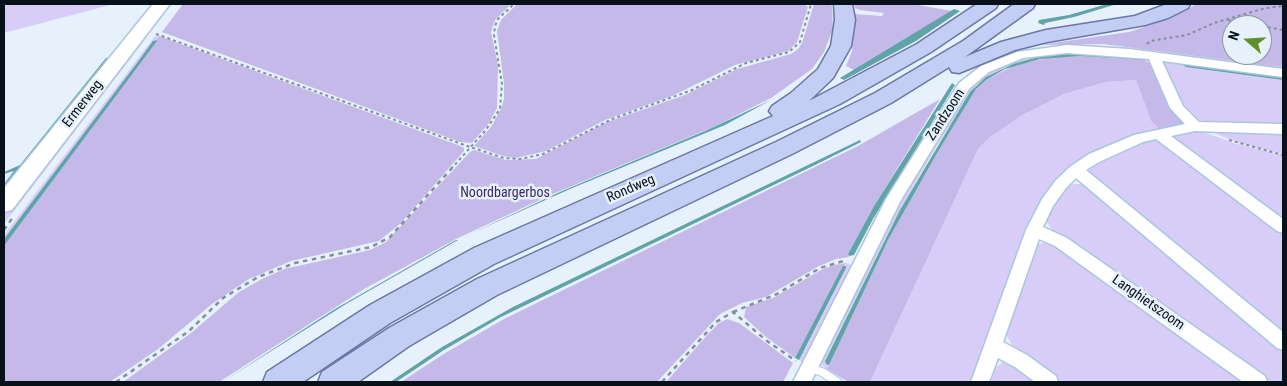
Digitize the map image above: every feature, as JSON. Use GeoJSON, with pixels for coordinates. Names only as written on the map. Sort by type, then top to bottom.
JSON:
{"type":"FeatureCollection","features":[{"type":"Feature","properties":{"kind":"main road"},"geometry":{"type":"LineString","coordinates":[[699,160],[799,98],[826,73],[841,46],[845,20],[843,4]]}},
{"type":"Feature","properties":{"kind":"main road","name":"Rondweg"},"geometry":{"type":"LineString","coordinates":[[278,382],[380,314],[484,256],[832,99],[924,48],[989,4]]}},
{"type":"Feature","properties":{"kind":"main road","name":"Rondweg"},"geometry":{"type":"LineString","coordinates":[[333,382],[399,337],[487,286],[799,141],[912,82],[993,30],[1026,4]]}},
{"type":"Feature","properties":{"kind":"main road"},"geometry":{"type":"LineString","coordinates":[[912,82],[952,70],[1008,46],[1046,36],[1138,21],[1161,14],[1181,4]]}},
{"type":"Feature","properties":{"kind":"street","name":"Ermerweg"},"geometry":{"type":"LineString","coordinates":[[4,204],[162,4]]}},
{"type":"Feature","properties":{"kind":"street","name":"Zandzoom"},"geometry":{"type":"LineString","coordinates":[[802,382],[894,199],[964,86],[985,69],[1022,54],[1067,49],[1105,50],[1283,73]]}},
{"type":"Feature","properties":{"kind":"street"},"geometry":{"type":"LineString","coordinates":[[1152,56],[1177,108],[1197,126]]}},
{"type":"Feature","properties":{"kind":"street"},"geometry":{"type":"LineString","coordinates":[[980,382],[1034,230],[1047,203],[1076,170],[1114,147],[1139,138],[1197,126],[1283,129]]}},
{"type":"Feature","properties":{"kind":"street"},"geometry":{"type":"LineString","coordinates":[[1160,134],[1283,227]]}},
{"type":"Feature","properties":{"kind":"street"},"geometry":{"type":"LineString","coordinates":[[1076,170],[1283,342]]}},
{"type":"Feature","properties":{"kind":"street","name":"Langhietszoom"},"geometry":{"type":"LineString","coordinates":[[1034,230],[1061,242],[1258,382]]}},
{"type":"Feature","properties":{"kind":"street"},"geometry":{"type":"LineString","coordinates":[[993,346],[1021,361],[1049,382]]}},
{"type":"Feature","properties":{"kind":"lane"},"geometry":{"type":"LineString","coordinates":[[810,368],[822,372],[837,382]]}},
{"type":"Feature","properties":{"kind":"path"},"geometry":{"type":"LineString","coordinates":[[116,382],[188,331],[223,298],[258,277],[295,263],[371,247],[384,241],[396,231],[492,123],[500,109],[502,84],[494,35],[495,26],[498,20],[514,4]]}},
{"type":"Feature","properties":{"kind":"path"},"geometry":{"type":"LineString","coordinates":[[154,34],[160,34],[470,147],[504,158],[520,159],[536,156],[612,118],[692,90],[746,63],[789,52],[800,42],[810,4]]}},
{"type":"Feature","properties":{"kind":"path"},"geometry":{"type":"LineString","coordinates":[[1244,15],[1266,8],[1283,6]]}},
{"type":"Feature","properties":{"kind":"path"},"geometry":{"type":"LineString","coordinates":[[1152,56],[1147,44],[1150,40],[1187,35],[1222,21]]}},
{"type":"Feature","properties":{"kind":"path"},"geometry":{"type":"LineString","coordinates":[[1197,126],[1206,132],[1225,139],[1283,154]]}},
{"type":"Feature","properties":{"kind":"path"},"geometry":{"type":"LineString","coordinates":[[662,382],[716,322],[744,306],[777,294],[820,268],[844,260],[853,260],[861,264]]}},
{"type":"Feature","properties":{"kind":"path"},"geometry":{"type":"LineString","coordinates":[[733,312],[767,341],[810,368]]}},
{"type":"Feature","properties":{"kind":"shaded area"},"geometry":{"type":"Polygon","coordinates":[[[4,4],[114,4],[4,33],[4,4]]]}},
{"type":"Feature","properties":{"kind":"shaded area"},"geometry":{"type":"Polygon","coordinates":[[[155,36],[159,36],[4,239],[4,235],[155,36]]]}},
{"type":"Feature","properties":{"kind":"shaded area"},"geometry":{"type":"Polygon","coordinates":[[[137,42],[143,42],[4,224],[4,214],[137,42]]]}},
{"type":"Feature","properties":{"kind":"shaded area"},"geometry":{"type":"Polygon","coordinates":[[[1052,52],[1147,57],[1154,63],[1146,62],[1145,59],[1063,54],[1038,57],[1005,67],[976,85],[936,147],[900,210],[826,358],[826,363],[829,365],[827,369],[817,362],[892,211],[957,102],[983,74],[1010,61],[1052,52]]]}},
{"type":"Feature","properties":{"kind":"shaded area"},"geometry":{"type":"Polygon","coordinates":[[[1166,59],[1283,74],[1283,77],[1183,65],[1186,67],[1283,80],[1283,126],[1210,123],[1193,118],[1182,109],[1162,62],[1166,59]]]}},
{"type":"Feature","properties":{"kind":"shaded area"},"geometry":{"type":"Polygon","coordinates":[[[1136,80],[1151,121],[1159,129],[1120,140],[1085,158],[1029,225],[974,382],[870,382],[978,149],[990,137],[1022,114],[1064,94],[1106,82],[1136,80]]]}},
{"type":"Feature","properties":{"kind":"shaded area"},"geometry":{"type":"Polygon","coordinates":[[[1206,130],[1283,131],[1283,154],[1239,143],[1206,130]]]}},
{"type":"Feature","properties":{"kind":"shaded area"},"geometry":{"type":"Polygon","coordinates":[[[1201,131],[1237,144],[1283,155],[1283,222],[1168,135],[1201,131]]]}},
{"type":"Feature","properties":{"kind":"shaded area"},"geometry":{"type":"Polygon","coordinates":[[[1150,140],[1161,141],[1171,146],[1283,231],[1283,337],[1094,181],[1089,174],[1090,167],[1126,147],[1150,140]]]}},
{"type":"Feature","properties":{"kind":"shaded area"},"geometry":{"type":"Polygon","coordinates":[[[1074,184],[1084,184],[1092,188],[1283,348],[1283,382],[1267,382],[1051,229],[1046,220],[1060,195],[1067,187],[1074,184]]]}},
{"type":"Feature","properties":{"kind":"shaded area"},"geometry":{"type":"Polygon","coordinates":[[[1046,242],[1063,248],[1251,382],[1059,382],[1013,347],[1007,336],[1006,329],[1036,245],[1046,242]]]}},
{"type":"Feature","properties":{"kind":"shaded area"},"geometry":{"type":"Polygon","coordinates":[[[846,263],[853,266],[806,364],[799,360],[843,274],[846,263]]]}},
{"type":"Feature","properties":{"kind":"shaded area"},"geometry":{"type":"Polygon","coordinates":[[[1003,362],[1010,362],[1023,367],[1043,382],[989,382],[993,370],[1003,362]]]}},
{"type":"Feature","properties":{"kind":"green space"},"geometry":{"type":"Polygon","coordinates":[[[183,4],[511,4],[495,20],[491,32],[498,65],[497,108],[489,123],[472,143],[460,142],[162,32],[183,4]]]}},
{"type":"Feature","properties":{"kind":"green space"},"geometry":{"type":"Polygon","coordinates":[[[517,4],[803,4],[808,7],[797,42],[788,51],[735,65],[672,96],[605,120],[546,151],[516,158],[503,156],[474,146],[491,127],[501,109],[504,99],[504,83],[497,31],[501,20],[517,4]]]}},
{"type":"Feature","properties":{"kind":"green space","name":"Noordbargerbos"},"geometry":{"type":"Polygon","coordinates":[[[814,4],[831,4],[832,7],[833,29],[824,52],[812,69],[771,98],[711,128],[555,193],[458,238],[364,289],[219,382],[123,382],[191,333],[239,292],[262,279],[284,269],[370,250],[386,242],[470,152],[474,150],[506,160],[536,159],[607,122],[685,95],[737,69],[791,54],[802,43],[814,4]]]}},
{"type":"Feature","properties":{"kind":"green space"},"geometry":{"type":"Polygon","coordinates":[[[854,4],[912,4],[952,11],[854,70],[846,66],[852,51],[854,14],[882,16],[884,13],[860,10],[855,8],[854,4]]]}},
{"type":"Feature","properties":{"kind":"green space"},"geometry":{"type":"Polygon","coordinates":[[[1196,4],[1283,4],[1283,67],[1258,65],[1272,65],[1272,15],[1222,15],[1222,59],[1103,44],[1039,45],[1129,32],[1162,21],[1196,4]]]}},
{"type":"Feature","properties":{"kind":"green space"},"geometry":{"type":"Polygon","coordinates":[[[159,36],[458,145],[464,148],[464,151],[401,223],[379,241],[291,261],[249,279],[212,304],[158,349],[110,382],[4,382],[4,246],[159,36]]]}},
{"type":"Feature","properties":{"kind":"green space"},"geometry":{"type":"Polygon","coordinates":[[[1078,56],[1145,60],[1146,62],[1154,63],[1184,118],[1184,125],[1159,129],[1151,121],[1136,80],[1106,82],[1064,94],[1022,115],[990,137],[978,149],[870,382],[848,382],[827,369],[888,240],[976,89],[986,80],[1015,65],[1052,57],[1078,56]]]}},
{"type":"Feature","properties":{"kind":"green space"},"geometry":{"type":"Polygon","coordinates":[[[940,99],[874,206],[848,254],[849,257],[836,259],[819,266],[766,297],[742,303],[720,314],[657,382],[401,382],[442,355],[504,319],[858,146],[940,99]]]}},
{"type":"Feature","properties":{"kind":"green space"},"geometry":{"type":"Polygon","coordinates":[[[846,263],[795,358],[766,337],[744,317],[746,307],[775,297],[821,270],[846,263]]]}},
{"type":"Feature","properties":{"kind":"green space"},"geometry":{"type":"Polygon","coordinates":[[[727,319],[739,323],[793,363],[783,382],[666,382],[708,334],[719,323],[727,319]]]}},
{"type":"Feature","properties":{"kind":"water"},"geometry":{"type":"Polygon","coordinates":[[[1107,4],[1117,4],[1074,17],[1045,23],[1044,25],[1038,23],[1039,20],[1069,15],[1107,4]]]}},
{"type":"Feature","properties":{"kind":"water"},"geometry":{"type":"Polygon","coordinates":[[[954,9],[960,11],[916,41],[844,80],[840,78],[954,9]]]}},
{"type":"Feature","properties":{"kind":"water"},"geometry":{"type":"Polygon","coordinates":[[[157,40],[4,246],[4,239],[153,41],[157,40]]]}},
{"type":"Feature","properties":{"kind":"water"},"geometry":{"type":"Polygon","coordinates":[[[1077,53],[1139,57],[1145,60],[1079,56],[1040,59],[1005,69],[986,80],[976,89],[888,240],[829,365],[826,364],[825,361],[900,210],[970,92],[986,77],[1013,64],[1038,57],[1077,53]]]}},
{"type":"Feature","properties":{"kind":"water"},"geometry":{"type":"Polygon","coordinates":[[[106,58],[109,58],[4,187],[4,184],[14,171],[4,174],[4,172],[20,165],[106,58]]]}},
{"type":"Feature","properties":{"kind":"water"},"geometry":{"type":"Polygon","coordinates":[[[1183,65],[1283,77],[1283,80],[1186,67],[1183,65]]]}},
{"type":"Feature","properties":{"kind":"water"},"geometry":{"type":"Polygon","coordinates":[[[952,83],[955,85],[873,219],[854,255],[849,256],[848,254],[874,206],[952,83]]]}},
{"type":"Feature","properties":{"kind":"water"},"geometry":{"type":"Polygon","coordinates":[[[771,100],[725,125],[570,189],[470,234],[562,191],[705,131],[771,100]]]}},
{"type":"Feature","properties":{"kind":"water"},"geometry":{"type":"Polygon","coordinates":[[[860,140],[861,142],[815,165],[501,317],[444,350],[396,382],[390,382],[442,347],[513,307],[860,140]]]}},
{"type":"Feature","properties":{"kind":"water"},"geometry":{"type":"Polygon","coordinates":[[[458,240],[346,304],[222,382],[335,309],[458,240]]]}},
{"type":"Feature","properties":{"kind":"water"},"geometry":{"type":"Polygon","coordinates":[[[843,266],[846,266],[846,268],[799,360],[795,358],[843,266]]]}}]}
